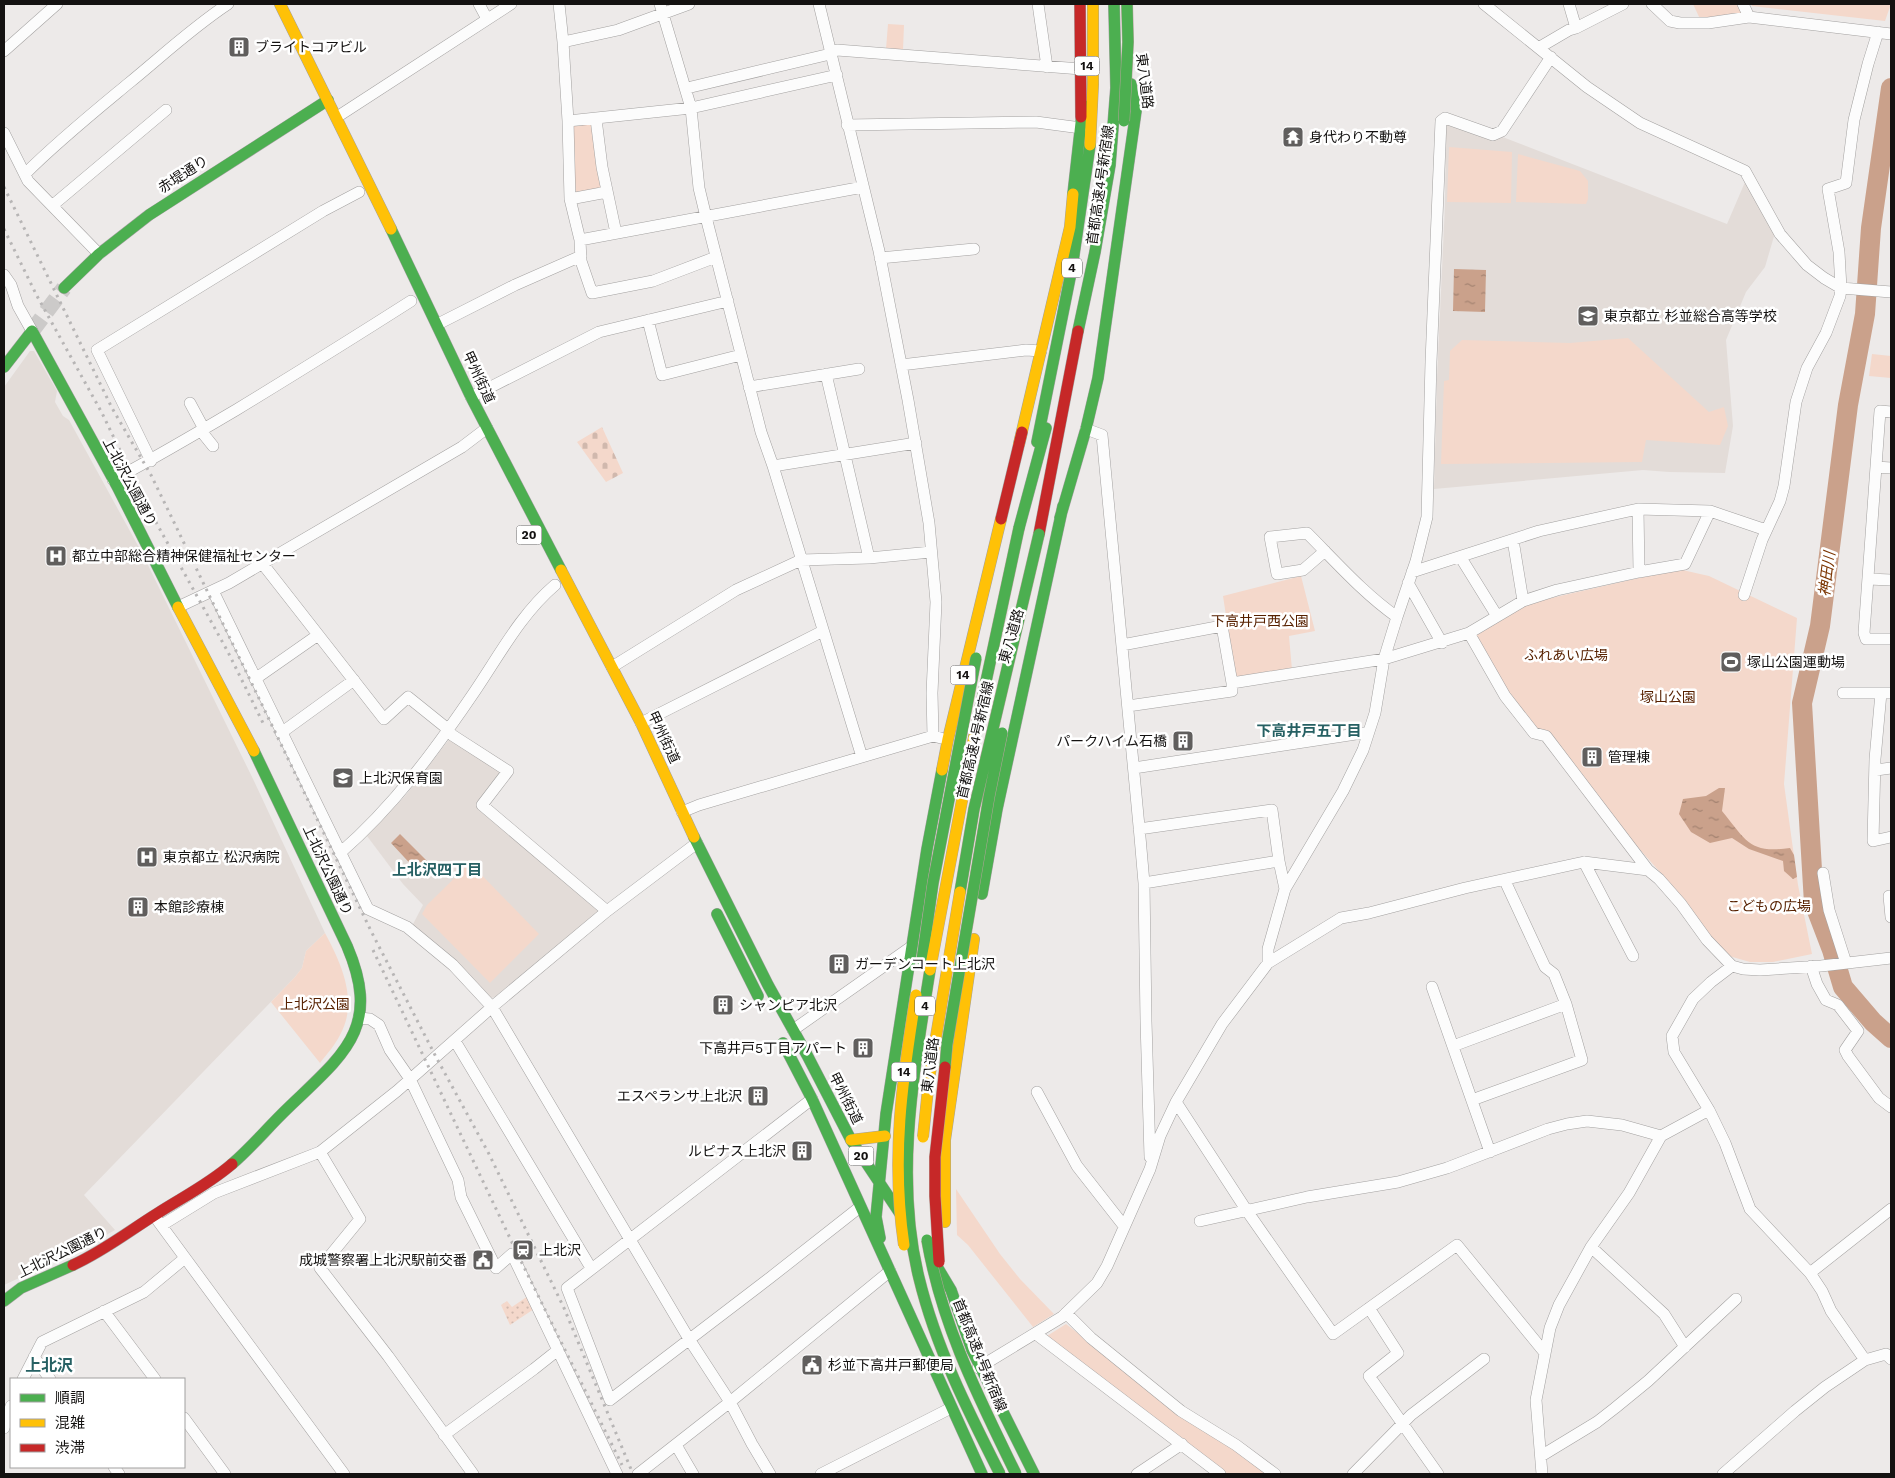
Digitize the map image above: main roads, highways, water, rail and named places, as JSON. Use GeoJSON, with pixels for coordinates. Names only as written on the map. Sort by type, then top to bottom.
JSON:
{"type":"FeatureCollection","features":[{"type":"Feature","properties":{"kind":"main road","name":"甲州街道"},"geometry":{"type":"LineString","coordinates":[[280,4],[338,117],[487,428],[642,723],[682,812],[768,985],[851,1140],[879,1185],[933,1261],[951,1290],[972,1350],[1034,1474]]}},
{"type":"Feature","properties":{"kind":"main road"},"geometry":{"type":"LineString","coordinates":[[1080,4],[1081,128]]}},
{"type":"Feature","properties":{"kind":"main road","name":"東八道路"},"geometry":{"type":"LineString","coordinates":[[992,1474],[941,1369],[915,1299],[899,1218],[897,1178],[898,1122],[908,1041],[933,883],[976,658],[1022,432],[1070,227],[1092,4]]}},
{"type":"Feature","properties":{"kind":"main road","name":"首都高速4号新宿線"},"geometry":{"type":"LineString","coordinates":[[1000,1474],[953,1376],[928,1312],[914,1248],[908,1208],[909,1129],[914,1077],[946,877],[974,734],[1019,528],[1074,260],[1088,161],[1093,86],[1092,4]]}},
{"type":"Feature","properties":{"kind":"main road"},"geometry":{"type":"LineString","coordinates":[[1019,528],[1069,335],[1105,164],[1106,4]]}},
{"type":"Feature","properties":{"kind":"main road"},"geometry":{"type":"LineString","coordinates":[[1039,534],[1060,419],[1095,252],[1116,88],[1114,4]]}},
{"type":"Feature","properties":{"kind":"main road","name":"東八道路"},"geometry":{"type":"LineString","coordinates":[[1024,1474],[987,1398],[964,1343],[950,1302],[939,1260],[934,1196],[935,1157],[947,1044],[988,797],[1014,678],[1086,429],[1098,378],[1107,325],[1136,111],[1119,4]]}},
{"type":"Feature","properties":{"kind":"main road","name":"首都高速4号新宿線"},"geometry":{"type":"LineString","coordinates":[[1100,286],[1115,202],[1124,120],[1128,42],[1127,4]]}},
{"type":"Feature","properties":{"kind":"main road"},"geometry":{"type":"LineString","coordinates":[[1136,4],[1136,111]]}},
{"type":"Feature","properties":{"kind":"main road","name":"赤堤通り"},"geometry":{"type":"LineString","coordinates":[[64,288],[99,254],[148,216],[315,102],[328,100]]}},
{"type":"Feature","properties":{"kind":"main road"},"geometry":{"type":"LineString","coordinates":[[315,102],[338,147]]}},
{"type":"Feature","properties":{"kind":"main road"},"geometry":{"type":"LineString","coordinates":[[326,124],[338,117]]}},
{"type":"Feature","properties":{"kind":"main road","name":"上北沢公園通り"},"geometry":{"type":"LineString","coordinates":[[4,367],[32,331],[114,480],[178,607],[262,766],[348,946],[358,971],[361,992],[359,1018],[346,1048],[322,1076],[235,1161],[211,1180],[93,1256],[20,1288],[4,1301]]}},
{"type":"Feature","properties":{"kind":"main road","name":"首都高速4号新宿線"},"geometry":{"type":"LineString","coordinates":[[923,1146],[943,986],[974,809],[1039,534],[1086,349]]}},
{"type":"Feature","properties":{"kind":"main road","name":"甲州街道"},"geometry":{"type":"LineString","coordinates":[[441,360],[475,431]]}},
{"type":"Feature","properties":{"kind":"main road","name":"14"},"geometry":{"type":"LineString","coordinates":[[884,1259],[876,1217],[884,1136],[927,849],[948,739],[1022,432]]}},
{"type":"Feature","properties":{"kind":"main road"},"geometry":{"type":"LineString","coordinates":[[951,1290],[947,1266],[944,1210],[945,1140],[975,931],[997,809],[1063,506]]}},
{"type":"Feature","properties":{"kind":"main road"},"geometry":{"type":"LineString","coordinates":[[685,847],[693,864]]}},
{"type":"Feature","properties":{"kind":"main road"},"geometry":{"type":"LineString","coordinates":[[711,902],[740,964],[762,1004]]}},
{"type":"Feature","properties":{"kind":"main road"},"geometry":{"type":"LineString","coordinates":[[917,921],[975,931]]}},
{"type":"Feature","properties":{"kind":"main road","name":"20"},"geometry":{"type":"LineString","coordinates":[[780,1036],[812,1099],[982,1474]]}},
{"type":"Feature","properties":{"kind":"main road"},"geometry":{"type":"LineString","coordinates":[[851,1140],[884,1136]]}},
{"type":"Feature","properties":{"kind":"main road","name":"首都高速4号新宿線"},"geometry":{"type":"LineString","coordinates":[[926,1228],[935,1278],[954,1339],[1016,1474]]}},
{"type":"Feature","properties":{"kind":"water"},"geometry":{"type":"Polygon","coordinates":[[[1454,269],[1486,270],[1485,312],[1453,311],[1454,269]]]}},
{"type":"Feature","properties":{"kind":"water"},"geometry":{"type":"Polygon","coordinates":[[[1719,788],[1725,788],[1722,811],[1743,837],[1757,847],[1765,849],[1790,848],[1794,855],[1797,877],[1793,879],[1784,871],[1783,861],[1749,849],[1732,838],[1710,843],[1691,832],[1679,814],[1683,799],[1706,796],[1719,788]]]}},
{"type":"Feature","properties":{"kind":"water"},"geometry":{"type":"Polygon","coordinates":[[[400,834],[427,861],[417,871],[391,843],[400,834]]]}},
{"type":"Feature","properties":{"kind":"waterway","name":"神田川"},"geometry":{"type":"LineString","coordinates":[[1891,88],[1871,228],[1865,314],[1848,405],[1820,626],[1802,703],[1814,903],[1832,950],[1843,987],[1873,1022],[1891,1038]]}},
{"type":"Feature","properties":{"kind":"tunnel"},"geometry":{"type":"LineString","coordinates":[[32,331],[64,288]]}},
{"type":"Feature","properties":{"kind":"railway"},"geometry":{"type":"LineString","coordinates":[[4,187],[112,408],[151,475],[371,931],[489,1154],[564,1308],[633,1474]]}},
{"type":"Feature","properties":{"kind":"railway"},"geometry":{"type":"LineString","coordinates":[[4,229],[37,296],[102,413],[147,506],[228,652],[265,727]]}},
{"type":"Feature","properties":{"kind":"railway"},"geometry":{"type":"LineString","coordinates":[[373,950],[518,1255],[622,1465]]}},
{"type":"Feature","properties":{"kind":"place","name":"ブライトコアビル"},"geometry":{"type":"Point","coordinates":[239,47]}},
{"type":"Feature","properties":{"kind":"place","name":"身代わり不動尊"},"geometry":{"type":"Point","coordinates":[1293,137]}},
{"type":"Feature","properties":{"kind":"place","name":"東京都立 杉並総合高等学校"},"geometry":{"type":"Point","coordinates":[1588,316]}},
{"type":"Feature","properties":{"kind":"place","name":"都立中部総合精神保健福祉センター"},"geometry":{"type":"Point","coordinates":[56,556]}},
{"type":"Feature","properties":{"kind":"place","name":"塚山公園運動場"},"geometry":{"type":"Point","coordinates":[1731,662]}},
{"type":"Feature","properties":{"kind":"place","name":"パークハイム石橋"},"geometry":{"type":"Point","coordinates":[1183,741]}},
{"type":"Feature","properties":{"kind":"place","name":"管理棟"},"geometry":{"type":"Point","coordinates":[1592,757]}},
{"type":"Feature","properties":{"kind":"place","name":"上北沢保育園"},"geometry":{"type":"Point","coordinates":[343,778]}},
{"type":"Feature","properties":{"kind":"place","name":"東京都立 松沢病院"},"geometry":{"type":"Point","coordinates":[147,857]}},
{"type":"Feature","properties":{"kind":"place","name":"本館診療棟"},"geometry":{"type":"Point","coordinates":[138,907]}},
{"type":"Feature","properties":{"kind":"place","name":"ガーデンコート上北沢"},"geometry":{"type":"Point","coordinates":[839,964]}},
{"type":"Feature","properties":{"kind":"place","name":"シャンピア北沢"},"geometry":{"type":"Point","coordinates":[723,1005]}},
{"type":"Feature","properties":{"kind":"place","name":"下高井戸5丁目アパート"},"geometry":{"type":"Point","coordinates":[863,1048]}},
{"type":"Feature","properties":{"kind":"place","name":"エスペランサ上北沢"},"geometry":{"type":"Point","coordinates":[758,1096]}},
{"type":"Feature","properties":{"kind":"place","name":"ルピナス上北沢"},"geometry":{"type":"Point","coordinates":[802,1151]}},
{"type":"Feature","properties":{"kind":"place","name":"上北沢"},"geometry":{"type":"Point","coordinates":[523,1250]}},
{"type":"Feature","properties":{"kind":"place","name":"成城警察署上北沢駅前交番"},"geometry":{"type":"Point","coordinates":[483,1260]}},
{"type":"Feature","properties":{"kind":"place","name":"杉並下高井戸郵便局"},"geometry":{"type":"Point","coordinates":[812,1365]}},
{"type":"Feature","properties":{"kind":"district","name":"下高井戸五丁目"},"geometry":{"type":"Point","coordinates":[1309,731]}},
{"type":"Feature","properties":{"kind":"district","name":"上北沢四丁目"},"geometry":{"type":"Point","coordinates":[437,870]}},
{"type":"Feature","properties":{"kind":"district","name":"上北沢"},"geometry":{"type":"Point","coordinates":[49,1365]}},
{"type":"Feature","properties":{"kind":"park label","name":"下高井戸西公園"},"geometry":{"type":"Point","coordinates":[1260,621]}},
{"type":"Feature","properties":{"kind":"park label","name":"ふれあい広場"},"geometry":{"type":"Point","coordinates":[1566,655]}},
{"type":"Feature","properties":{"kind":"park label","name":"塚山公園"},"geometry":{"type":"Point","coordinates":[1668,697]}},
{"type":"Feature","properties":{"kind":"park label","name":"こどもの広場"},"geometry":{"type":"Point","coordinates":[1769,906]}},
{"type":"Feature","properties":{"kind":"park label","name":"上北沢公園"},"geometry":{"type":"Point","coordinates":[315,1004]}}]}
